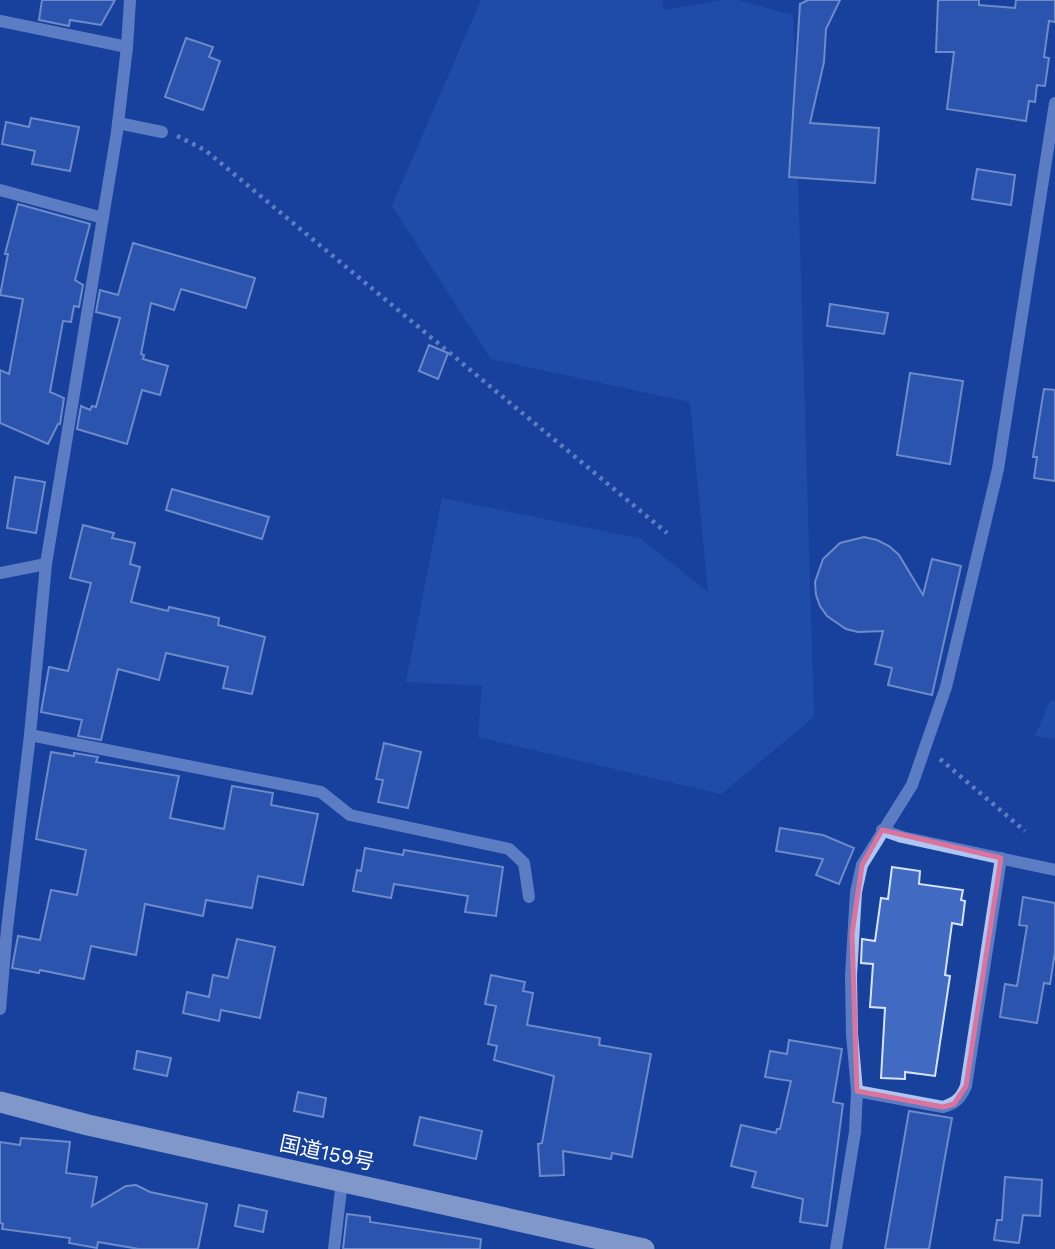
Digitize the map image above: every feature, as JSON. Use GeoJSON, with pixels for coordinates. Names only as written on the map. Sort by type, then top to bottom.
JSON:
{"type":"FeatureCollection","features":[{"type":"Feature","properties":{"kind":"highway","name":"国道159号"},"geometry":{"type":"LineString","coordinates":[[0,1102],[88,1125],[644,1249]]}},
{"type":"Feature","properties":{"kind":"street"},"geometry":{"type":"LineString","coordinates":[[0,1009],[3,929],[30,735],[46,564],[118,123],[130,0]]}},
{"type":"Feature","properties":{"kind":"street"},"geometry":{"type":"LineString","coordinates":[[0,21],[127,47]]}},
{"type":"Feature","properties":{"kind":"street"},"geometry":{"type":"LineString","coordinates":[[836,1249],[855,1132],[857,1091],[852,1034],[852,934],[856,892],[862,865],[912,785],[946,687],[998,469],[1055,103]]}},
{"type":"Feature","properties":{"kind":"street"},"geometry":{"type":"LineString","coordinates":[[118,123],[162,132]]}},
{"type":"Feature","properties":{"kind":"street"},"geometry":{"type":"LineString","coordinates":[[0,190],[103,218]]}},
{"type":"Feature","properties":{"kind":"street"},"geometry":{"type":"LineString","coordinates":[[0,573],[46,564]]}},
{"type":"Feature","properties":{"kind":"street"},"geometry":{"type":"LineString","coordinates":[[30,735],[321,792],[350,814],[509,849],[524,863],[529,897]]}},
{"type":"Feature","properties":{"kind":"street"},"geometry":{"type":"LineString","coordinates":[[882,830],[902,837],[1055,870]]}},
{"type":"Feature","properties":{"kind":"street"},"geometry":{"type":"LineString","coordinates":[[857,1091],[943,1107],[954,1104],[962,1096],[966,1086],[1001,858]]}},
{"type":"Feature","properties":{"kind":"street"},"geometry":{"type":"LineString","coordinates":[[334,1249],[342,1181]]}},
{"type":"Feature","properties":{"kind":"path"},"geometry":{"type":"LineString","coordinates":[[162,132],[184,138],[205,150],[667,533]]}},
{"type":"Feature","properties":{"kind":"path"},"geometry":{"type":"LineString","coordinates":[[926,747],[1026,831]]}},
{"type":"Feature","properties":{"kind":"highlighted area"},"geometry":{"type":"Polygon","coordinates":[[[882,830],[1001,858],[966,1086],[954,1104],[943,1107],[857,1091],[852,934],[862,865],[882,830]]]}},
{"type":"Feature","properties":{"kind":"shaded area"},"geometry":{"type":"Polygon","coordinates":[[[481,0],[662,0],[664,10],[737,0],[793,15],[814,717],[721,794],[478,737],[482,686],[406,682],[442,498],[641,539],[708,592],[690,402],[491,359],[392,206],[481,0]]]}},
{"type":"Feature","properties":{"kind":"shaded area"},"geometry":{"type":"Polygon","coordinates":[[[1050,701],[1055,701],[1055,739],[1035,736],[1050,701]]]}},
{"type":"Feature","properties":{"kind":"building"},"geometry":{"type":"Polygon","coordinates":[[[42,0],[115,0],[101,25],[70,20],[69,26],[39,20],[42,0]]]}},
{"type":"Feature","properties":{"kind":"building"},"geometry":{"type":"Polygon","coordinates":[[[808,0],[840,0],[826,29],[824,62],[810,123],[879,128],[875,183],[789,177],[800,4],[808,0]]]}},
{"type":"Feature","properties":{"kind":"building"},"geometry":{"type":"Polygon","coordinates":[[[938,0],[979,0],[979,5],[1015,8],[1016,0],[1055,0],[1055,22],[1049,21],[1044,57],[1049,58],[1045,86],[1037,85],[1035,102],[1029,101],[1026,121],[947,109],[954,52],[936,52],[938,0]]]}},
{"type":"Feature","properties":{"kind":"building"},"geometry":{"type":"Polygon","coordinates":[[[186,38],[213,47],[209,57],[220,61],[203,110],[165,97],[186,38]]]}},
{"type":"Feature","properties":{"kind":"building"},"geometry":{"type":"Polygon","coordinates":[[[31,118],[79,127],[70,171],[32,164],[35,151],[2,144],[6,122],[29,127],[31,118]]]}},
{"type":"Feature","properties":{"kind":"building"},"geometry":{"type":"Polygon","coordinates":[[[977,169],[1015,175],[1011,205],[972,199],[977,169]]]}},
{"type":"Feature","properties":{"kind":"building"},"geometry":{"type":"Polygon","coordinates":[[[18,204],[90,224],[75,280],[83,285],[79,307],[74,306],[71,322],[63,321],[50,392],[64,398],[60,424],[48,444],[0,423],[0,370],[9,374],[23,299],[0,295],[8,254],[5,254],[18,204]]]}},
{"type":"Feature","properties":{"kind":"building"},"geometry":{"type":"Polygon","coordinates":[[[133,243],[255,278],[246,308],[181,289],[174,310],[151,303],[141,354],[144,355],[143,359],[168,366],[160,395],[142,390],[127,444],[77,429],[81,406],[90,410],[92,406],[96,407],[120,318],[96,312],[100,290],[118,295],[133,243]]]}},
{"type":"Feature","properties":{"kind":"building"},"geometry":{"type":"Polygon","coordinates":[[[830,304],[888,313],[884,334],[827,326],[830,304]]]}},
{"type":"Feature","properties":{"kind":"building"},"geometry":{"type":"Polygon","coordinates":[[[429,345],[448,353],[438,379],[419,371],[429,345]]]}},
{"type":"Feature","properties":{"kind":"building"},"geometry":{"type":"Polygon","coordinates":[[[910,373],[963,381],[950,464],[897,455],[910,373]]]}},
{"type":"Feature","properties":{"kind":"building"},"geometry":{"type":"Polygon","coordinates":[[[1044,389],[1055,390],[1055,481],[1034,478],[1037,457],[1033,457],[1044,389]]]}},
{"type":"Feature","properties":{"kind":"building"},"geometry":{"type":"Polygon","coordinates":[[[15,477],[45,482],[36,533],[7,528],[15,477]]]}},
{"type":"Feature","properties":{"kind":"building"},"geometry":{"type":"Polygon","coordinates":[[[172,489],[269,517],[262,539],[166,510],[172,489]]]}},
{"type":"Feature","properties":{"kind":"building"},"geometry":{"type":"Polygon","coordinates":[[[83,525],[114,533],[112,538],[135,543],[130,564],[140,567],[131,602],[168,611],[169,607],[219,618],[218,625],[265,637],[252,694],[223,688],[228,667],[166,653],[159,680],[118,669],[101,740],[78,736],[82,720],[41,712],[49,667],[68,671],[91,583],[70,578],[83,525]]]}},
{"type":"Feature","properties":{"kind":"building"},"geometry":{"type":"Polygon","coordinates":[[[864,537],[889,546],[899,555],[923,595],[932,559],[961,566],[932,695],[888,685],[892,668],[875,664],[883,631],[858,632],[846,629],[827,616],[820,606],[815,582],[823,559],[840,543],[864,537]]]}},
{"type":"Feature","properties":{"kind":"building"},"geometry":{"type":"Polygon","coordinates":[[[384,743],[421,752],[408,808],[378,802],[383,780],[376,779],[384,743]]]}},
{"type":"Feature","properties":{"kind":"building"},"geometry":{"type":"Polygon","coordinates":[[[51,752],[98,757],[96,762],[179,776],[170,818],[224,829],[232,786],[273,793],[271,805],[318,814],[303,885],[258,876],[252,908],[206,900],[203,916],[145,904],[136,955],[91,946],[84,979],[40,970],[39,973],[12,968],[18,936],[40,940],[51,890],[77,895],[86,850],[36,839],[51,752]]]}},
{"type":"Feature","properties":{"kind":"building"},"geometry":{"type":"Polygon","coordinates":[[[780,828],[823,835],[854,848],[839,884],[816,875],[823,859],[776,851],[780,828]]]}},
{"type":"Feature","properties":{"kind":"building"},"geometry":{"type":"Polygon","coordinates":[[[365,848],[403,855],[404,850],[503,867],[496,916],[465,912],[468,896],[394,884],[391,898],[353,891],[357,870],[361,871],[365,848]]]}},
{"type":"Feature","properties":{"kind":"building"},"geometry":{"type":"Polygon","coordinates":[[[892,867],[920,871],[919,884],[963,890],[961,900],[965,901],[962,925],[952,923],[945,975],[950,976],[935,1076],[905,1072],[905,1079],[881,1078],[885,1008],[870,1007],[873,964],[861,963],[862,939],[875,941],[881,898],[888,899],[892,867]]]}},
{"type":"Feature","properties":{"kind":"building"},"geometry":{"type":"Polygon","coordinates":[[[1023,897],[1055,903],[1055,952],[1050,984],[1044,983],[1037,1023],[1000,1017],[1005,984],[1017,986],[1027,926],[1019,925],[1023,897]]]}},
{"type":"Feature","properties":{"kind":"building"},"geometry":{"type":"Polygon","coordinates":[[[237,939],[275,947],[260,1018],[221,1010],[219,1021],[183,1013],[187,992],[209,997],[213,975],[228,978],[237,939]]]}},
{"type":"Feature","properties":{"kind":"building"},"geometry":{"type":"Polygon","coordinates":[[[491,975],[525,982],[523,991],[533,993],[527,1025],[600,1038],[599,1045],[651,1054],[632,1157],[612,1153],[611,1159],[563,1151],[564,1175],[540,1176],[538,1144],[542,1143],[554,1076],[494,1060],[497,1046],[488,1044],[496,1006],[485,1004],[491,975]]]}},
{"type":"Feature","properties":{"kind":"building"},"geometry":{"type":"Polygon","coordinates":[[[789,1040],[842,1049],[833,1102],[843,1104],[827,1226],[800,1222],[803,1199],[752,1187],[756,1172],[731,1166],[741,1125],[776,1133],[777,1129],[780,1129],[791,1081],[765,1077],[770,1051],[787,1054],[789,1040]]]}},
{"type":"Feature","properties":{"kind":"building"},"geometry":{"type":"Polygon","coordinates":[[[137,1051],[171,1058],[167,1076],[134,1069],[137,1051]]]}},
{"type":"Feature","properties":{"kind":"building"},"geometry":{"type":"Polygon","coordinates":[[[298,1092],[326,1098],[323,1117],[294,1111],[298,1092]]]}},
{"type":"Feature","properties":{"kind":"building"},"geometry":{"type":"Polygon","coordinates":[[[909,1111],[952,1118],[929,1249],[885,1249],[909,1111]]]}},
{"type":"Feature","properties":{"kind":"building"},"geometry":{"type":"Polygon","coordinates":[[[420,1117],[482,1131],[476,1159],[414,1145],[420,1117]]]}},
{"type":"Feature","properties":{"kind":"building"},"geometry":{"type":"Polygon","coordinates":[[[21,1138],[70,1142],[66,1173],[97,1177],[92,1206],[126,1186],[136,1185],[150,1192],[207,1204],[198,1249],[139,1249],[98,1242],[97,1248],[69,1243],[70,1238],[2,1229],[0,1142],[20,1145],[21,1138]]]}},
{"type":"Feature","properties":{"kind":"building"},"geometry":{"type":"Polygon","coordinates":[[[1005,1177],[1042,1180],[1040,1216],[1023,1215],[1019,1243],[994,1240],[997,1220],[1002,1220],[1005,1177]]]}},
{"type":"Feature","properties":{"kind":"building"},"geometry":{"type":"Polygon","coordinates":[[[239,1205],[267,1211],[263,1232],[235,1226],[239,1205]]]}},
{"type":"Feature","properties":{"kind":"building"},"geometry":{"type":"Polygon","coordinates":[[[347,1214],[370,1217],[370,1222],[481,1239],[480,1249],[343,1249],[347,1214]]]}}]}
